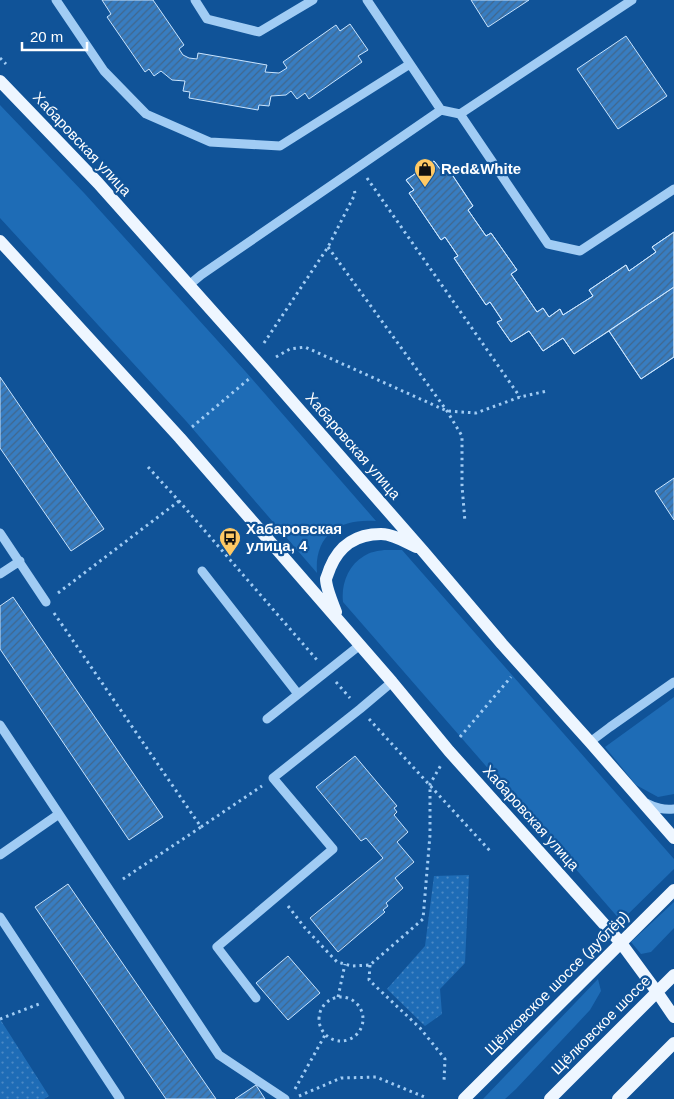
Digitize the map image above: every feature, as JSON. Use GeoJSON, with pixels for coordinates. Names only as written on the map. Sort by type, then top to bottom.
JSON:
{"type":"FeatureCollection","features":[{"type":"Feature","properties":{"kind":"main road","name":"Хабаровская улица"},"geometry":{"type":"LineString","coordinates":[[0,81],[98,183],[189,285],[674,838]]}},
{"type":"Feature","properties":{"kind":"main road","name":"Хабаровская улица"},"geometry":{"type":"LineString","coordinates":[[0,241],[180,438],[392,682],[449,751],[621,943],[674,1017]]}},
{"type":"Feature","properties":{"kind":"main road"},"geometry":{"type":"LineString","coordinates":[[342,624],[331,600],[326,578],[334,559],[346,545],[363,536],[382,534],[400,539],[423,550]]}},
{"type":"Feature","properties":{"kind":"main road","name":"Щёлковское шоссе (дублёр)"},"geometry":{"type":"LineString","coordinates":[[464,1099],[674,890]]}},
{"type":"Feature","properties":{"kind":"main road","name":"Щёлковское шоссе"},"geometry":{"type":"LineString","coordinates":[[550,1099],[674,975]]}},
{"type":"Feature","properties":{"kind":"main road"},"geometry":{"type":"LineString","coordinates":[[618,1099],[674,1043]]}},
{"type":"Feature","properties":{"kind":"street"},"geometry":{"type":"LineString","coordinates":[[56,0],[104,71],[146,114],[210,142],[280,146],[410,64]]}},
{"type":"Feature","properties":{"kind":"street"},"geometry":{"type":"LineString","coordinates":[[195,0],[208,19],[259,32],[313,0]]}},
{"type":"Feature","properties":{"kind":"street"},"geometry":{"type":"LineString","coordinates":[[367,0],[441,110],[460,114],[548,244],[580,252],[674,189]]}},
{"type":"Feature","properties":{"kind":"street"},"geometry":{"type":"LineString","coordinates":[[460,114],[632,0]]}},
{"type":"Feature","properties":{"kind":"street"},"geometry":{"type":"LineString","coordinates":[[189,285],[441,110]]}},
{"type":"Feature","properties":{"kind":"street"},"geometry":{"type":"LineString","coordinates":[[0,533],[46,602]]}},
{"type":"Feature","properties":{"kind":"street"},"geometry":{"type":"LineString","coordinates":[[0,574],[20,561]]}},
{"type":"Feature","properties":{"kind":"street"},"geometry":{"type":"LineString","coordinates":[[202,571],[298,694]]}},
{"type":"Feature","properties":{"kind":"street"},"geometry":{"type":"LineString","coordinates":[[267,719],[360,645]]}},
{"type":"Feature","properties":{"kind":"street"},"geometry":{"type":"LineString","coordinates":[[256,998],[217,947],[280,896],[333,849],[273,778],[392,682]]}},
{"type":"Feature","properties":{"kind":"street"},"geometry":{"type":"LineString","coordinates":[[590,742],[600,733],[674,682]]}},
{"type":"Feature","properties":{"kind":"street"},"geometry":{"type":"LineString","coordinates":[[0,725],[219,1055],[285,1099]]}},
{"type":"Feature","properties":{"kind":"street"},"geometry":{"type":"LineString","coordinates":[[641,800],[664,810],[674,809]]}},
{"type":"Feature","properties":{"kind":"street"},"geometry":{"type":"LineString","coordinates":[[0,855],[59,814]]}},
{"type":"Feature","properties":{"kind":"street"},"geometry":{"type":"LineString","coordinates":[[0,917],[120,1099]]}},
{"type":"Feature","properties":{"kind":"path"},"geometry":{"type":"LineString","coordinates":[[263,346],[328,247],[355,194],[355,169]]}},
{"type":"Feature","properties":{"kind":"path"},"geometry":{"type":"LineString","coordinates":[[355,169],[520,397]]}},
{"type":"Feature","properties":{"kind":"path"},"geometry":{"type":"LineString","coordinates":[[328,247],[447,411],[462,436],[462,486],[465,522]]}},
{"type":"Feature","properties":{"kind":"path"},"geometry":{"type":"LineString","coordinates":[[273,358],[290,349],[305,347],[447,411],[476,413],[520,397],[547,391]]}},
{"type":"Feature","properties":{"kind":"path"},"geometry":{"type":"LineString","coordinates":[[192,428],[251,377]]}},
{"type":"Feature","properties":{"kind":"path"},"geometry":{"type":"LineString","coordinates":[[179,501],[46,602],[200,827]]}},
{"type":"Feature","properties":{"kind":"path"},"geometry":{"type":"LineString","coordinates":[[449,751],[521,664]]}},
{"type":"Feature","properties":{"kind":"path"},"geometry":{"type":"LineString","coordinates":[[109,888],[273,778]]}},
{"type":"Feature","properties":{"kind":"path"},"geometry":{"type":"LineString","coordinates":[[280,896],[305,928],[337,962],[352,966],[370,965],[423,919],[430,835],[430,784]]}},
{"type":"Feature","properties":{"kind":"path"},"geometry":{"type":"LineString","coordinates":[[338,997],[345,964]]}},
{"type":"Feature","properties":{"kind":"path"},"geometry":{"type":"LineString","coordinates":[[370,965],[369,980],[420,1028],[445,1059],[444,1081]]}},
{"type":"Feature","properties":{"kind":"path"},"geometry":{"type":"LineString","coordinates":[[338,997],[350,999],[360,1007],[363,1019],[359,1031],[349,1040],[336,1041],[325,1035],[320,1026],[319,1017],[322,1008],[328,1000],[338,997]]}},
{"type":"Feature","properties":{"kind":"path"},"geometry":{"type":"LineString","coordinates":[[0,1019],[54,999]]}},
{"type":"Feature","properties":{"kind":"path"},"geometry":{"type":"LineString","coordinates":[[293,1091],[325,1035]]}},
{"type":"Feature","properties":{"kind":"path"},"geometry":{"type":"LineString","coordinates":[[292,1099],[341,1078],[376,1077],[427,1098]]}},
{"type":"Feature","properties":{"kind":"shaded area"},"geometry":{"type":"Polygon","coordinates":[[[0,105],[85,194],[245,371],[376,521],[352,522],[332,531],[320,548],[317,559],[317,573],[186,421],[0,218],[0,105]]]}},
{"type":"Feature","properties":{"kind":"shaded area"},"geometry":{"type":"Polygon","coordinates":[[[384,550],[402,550],[674,859],[674,869],[621,921],[343,602],[343,589],[350,570],[358,560],[366,555],[384,550]]]}},
{"type":"Feature","properties":{"kind":"shaded area"},"geometry":{"type":"Polygon","coordinates":[[[674,697],[674,794],[658,797],[636,785],[605,747],[674,697]]]}},
{"type":"Feature","properties":{"kind":"shaded area"},"geometry":{"type":"Polygon","coordinates":[[[469,875],[465,963],[440,989],[442,1014],[425,1026],[387,989],[425,946],[434,876],[469,875]]]}},
{"type":"Feature","properties":{"kind":"shaded area"},"geometry":{"type":"Polygon","coordinates":[[[674,902],[674,928],[651,952],[641,954],[631,942],[674,902]]]}},
{"type":"Feature","properties":{"kind":"shaded area"},"geometry":{"type":"Polygon","coordinates":[[[598,979],[601,991],[590,1010],[516,1089],[505,1099],[483,1099],[598,979]]]}},
{"type":"Feature","properties":{"kind":"shaded area"},"geometry":{"type":"Polygon","coordinates":[[[0,1019],[49,1096],[44,1099],[0,1099],[0,1019]]]}},
{"type":"Feature","properties":{"kind":"building"},"geometry":{"type":"Polygon","coordinates":[[[102,0],[153,0],[184,45],[179,49],[183,55],[189,58],[197,59],[198,53],[267,65],[265,72],[279,73],[287,68],[283,62],[336,25],[340,31],[350,24],[368,50],[358,56],[362,62],[309,99],[305,93],[297,99],[291,91],[286,95],[271,96],[269,106],[259,105],[258,110],[189,98],[190,92],[183,91],[185,81],[172,80],[161,71],[154,76],[149,69],[145,72],[107,17],[111,14],[102,0]]]}},
{"type":"Feature","properties":{"kind":"building"},"geometry":{"type":"Polygon","coordinates":[[[471,0],[529,0],[488,27],[471,0]]]}},
{"type":"Feature","properties":{"kind":"building"},"geometry":{"type":"Polygon","coordinates":[[[626,36],[667,96],[618,129],[577,69],[626,36]]]}},
{"type":"Feature","properties":{"kind":"building"},"geometry":{"type":"Polygon","coordinates":[[[434,161],[441,170],[447,167],[473,206],[468,210],[486,236],[491,233],[517,270],[511,274],[537,312],[543,308],[549,317],[560,309],[563,315],[593,296],[589,290],[626,265],[629,271],[656,252],[652,247],[674,232],[674,287],[574,354],[563,338],[543,351],[529,331],[511,342],[497,322],[502,320],[490,302],[486,305],[454,258],[458,256],[445,237],[441,240],[409,193],[414,190],[406,180],[434,161]]]}},
{"type":"Feature","properties":{"kind":"building"},"geometry":{"type":"Polygon","coordinates":[[[434,161],[441,170],[447,167],[473,206],[468,210],[486,236],[491,233],[517,270],[511,274],[537,312],[543,308],[549,317],[560,309],[563,315],[593,296],[589,290],[626,265],[629,271],[656,252],[652,247],[674,232],[674,357],[641,379],[609,331],[574,354],[563,338],[543,351],[529,331],[511,342],[497,322],[502,320],[490,302],[486,305],[454,258],[458,256],[445,237],[441,240],[409,193],[414,190],[406,180],[434,161]]]}},
{"type":"Feature","properties":{"kind":"building"},"geometry":{"type":"Polygon","coordinates":[[[674,287],[674,357],[641,379],[609,331],[674,287]]]}},
{"type":"Feature","properties":{"kind":"building"},"geometry":{"type":"Polygon","coordinates":[[[0,377],[104,529],[71,551],[0,448],[0,377]]]}},
{"type":"Feature","properties":{"kind":"building"},"geometry":{"type":"Polygon","coordinates":[[[674,478],[674,520],[655,491],[674,478]]]}},
{"type":"Feature","properties":{"kind":"building"},"geometry":{"type":"Polygon","coordinates":[[[13,597],[163,817],[129,840],[0,649],[0,606],[13,597]]]}},
{"type":"Feature","properties":{"kind":"building"},"geometry":{"type":"Polygon","coordinates":[[[355,756],[397,806],[394,808],[397,812],[394,815],[408,832],[397,842],[414,862],[395,878],[403,888],[386,903],[388,906],[383,910],[385,912],[338,952],[310,918],[383,858],[366,838],[361,841],[316,787],[355,756]]]}},
{"type":"Feature","properties":{"kind":"building"},"geometry":{"type":"Polygon","coordinates":[[[68,884],[216,1099],[166,1099],[35,907],[68,884]]]}},
{"type":"Feature","properties":{"kind":"building"},"geometry":{"type":"Polygon","coordinates":[[[288,956],[320,993],[288,1020],[256,983],[288,956]]]}},
{"type":"Feature","properties":{"kind":"building"},"geometry":{"type":"Polygon","coordinates":[[[256,1085],[265,1099],[235,1099],[256,1085]]]}},
{"type":"Feature","properties":{"kind":"place","name":"Red&White"},"geometry":{"type":"Point","coordinates":[425,188]}},
{"type":"Feature","properties":{"kind":"place","name":"Хабаровская улица, 4"},"geometry":{"type":"Point","coordinates":[230,557]}}]}
